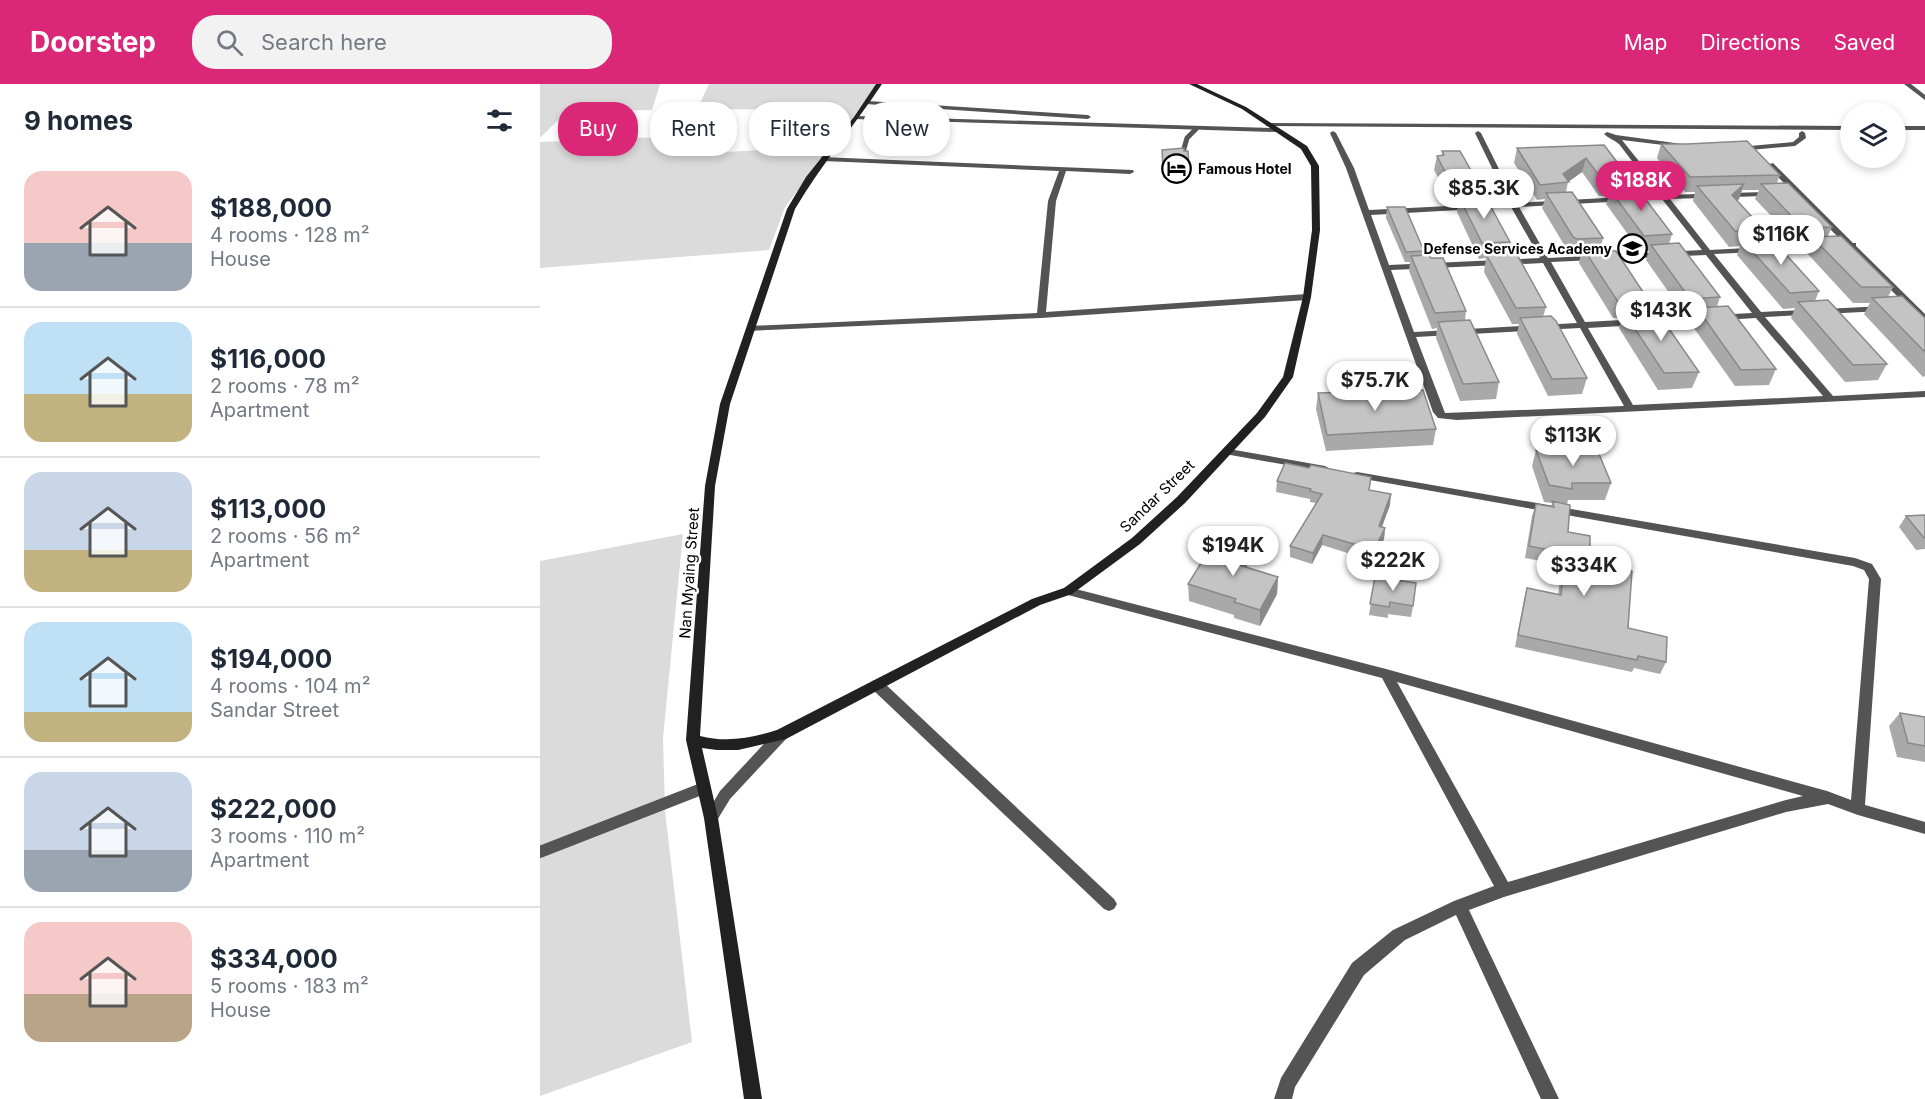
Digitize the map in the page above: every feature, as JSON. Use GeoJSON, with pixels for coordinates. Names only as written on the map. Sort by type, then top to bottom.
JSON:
{"type":"FeatureCollection","features":[{"type":"Feature","properties":{"kind":"street","name":"Nan Myaing Street"},"geometry":{"type":"LineString","coordinates":[[869,102],[879,84]]}},
{"type":"Feature","properties":{"kind":"street","name":"Sandar Street"},"geometry":{"type":"LineString","coordinates":[[693,740],[714,747],[741,746],[781,735],[1036,602],[1068,591],[1136,541],[1181,500],[1212,466],[1229,452],[1261,415],[1288,377],[1307,297],[1316,230],[1315,166],[1304,148],[1244,108],[1192,84]]}},
{"type":"Feature","properties":{"kind":"street"},"geometry":{"type":"LineString","coordinates":[[1907,84],[1925,98]]}},
{"type":"Feature","properties":{"kind":"street"},"geometry":{"type":"LineString","coordinates":[[950,108],[1115,119],[1196,129]]}},
{"type":"Feature","properties":{"kind":"street","name":"Nan Myaing Street"},"geometry":{"type":"LineString","coordinates":[[753,1099],[711,818],[693,740],[710,486],[725,404],[791,209],[824,159],[863,109]]}},
{"type":"Feature","properties":{"kind":"street"},"geometry":{"type":"LineString","coordinates":[[856,118],[1275,130],[1840,128]]}},
{"type":"Feature","properties":{"kind":"street"},"geometry":{"type":"LineString","coordinates":[[1906,128],[1925,128]]}},
{"type":"Feature","properties":{"kind":"street"},"geometry":{"type":"LineString","coordinates":[[1275,130],[1333,133],[1840,135]]}},
{"type":"Feature","properties":{"kind":"street"},"geometry":{"type":"LineString","coordinates":[[1333,133],[1350,168],[1438,412],[1442,416],[1925,394]]}},
{"type":"Feature","properties":{"kind":"street"},"geometry":{"type":"LineString","coordinates":[[1478,134],[1513,204],[1630,408]]}},
{"type":"Feature","properties":{"kind":"street"},"geometry":{"type":"LineString","coordinates":[[1731,148],[1753,149],[1795,144],[1803,138],[1802,134]]}},
{"type":"Feature","properties":{"kind":"street"},"geometry":{"type":"LineString","coordinates":[[1611,135],[1691,146]]}},
{"type":"Feature","properties":{"kind":"street"},"geometry":{"type":"LineString","coordinates":[[1611,135],[1830,399]]}},
{"type":"Feature","properties":{"kind":"street"},"geometry":{"type":"LineString","coordinates":[[1906,135],[1925,135]]}},
{"type":"Feature","properties":{"kind":"street"},"geometry":{"type":"LineString","coordinates":[[1753,149],[1853,245],[1925,319]]}},
{"type":"Feature","properties":{"kind":"street"},"geometry":{"type":"LineString","coordinates":[[824,159],[1130,172]]}},
{"type":"Feature","properties":{"kind":"street"},"geometry":{"type":"LineString","coordinates":[[1041,315],[1052,201],[1063,170]]}},
{"type":"Feature","properties":{"kind":"street"},"geometry":{"type":"LineString","coordinates":[[1366,213],[1663,197],[1800,193]]}},
{"type":"Feature","properties":{"kind":"street"},"geometry":{"type":"LineString","coordinates":[[1386,268],[1853,245]]}},
{"type":"Feature","properties":{"kind":"street"},"geometry":{"type":"LineString","coordinates":[[750,328],[1041,315],[1307,297]]}},
{"type":"Feature","properties":{"kind":"street"},"geometry":{"type":"LineString","coordinates":[[1901,307],[1912,306]]}},
{"type":"Feature","properties":{"kind":"street"},"geometry":{"type":"LineString","coordinates":[[1410,335],[1889,308]]}},
{"type":"Feature","properties":{"kind":"street"},"geometry":{"type":"LineString","coordinates":[[1229,452],[1855,562],[1868,567],[1875,579],[1858,809]]}},
{"type":"Feature","properties":{"kind":"street"},"geometry":{"type":"LineString","coordinates":[[1068,591],[1386,674],[1827,797],[1858,809],[1925,828]]}},
{"type":"Feature","properties":{"kind":"street"},"geometry":{"type":"LineString","coordinates":[[1386,674],[1504,890]]}},
{"type":"Feature","properties":{"kind":"street"},"geometry":{"type":"LineString","coordinates":[[877,685],[1109,904]]}},
{"type":"Feature","properties":{"kind":"street"},"geometry":{"type":"LineString","coordinates":[[711,818],[725,795],[781,735]]}},
{"type":"Feature","properties":{"kind":"street"},"geometry":{"type":"LineString","coordinates":[[1283,1099],[1287,1084],[1358,969],[1399,935],[1459,906],[1504,890],[1786,806],[1827,797]]}},
{"type":"Feature","properties":{"kind":"street"},"geometry":{"type":"LineString","coordinates":[[1459,906],[1550,1099]]}},
{"type":"Feature","properties":{"kind":"lane"},"geometry":{"type":"LineString","coordinates":[[1174,153],[1183,152],[1186,138],[1196,129]]}},
{"type":"Feature","properties":{"kind":"lane"},"geometry":{"type":"LineString","coordinates":[[540,852],[704,788]]}},
{"type":"Feature","properties":{"kind":"shaded area"},"geometry":{"type":"Polygon","coordinates":[[[540,84],[660,84],[654,102],[650,102],[650,110],[638,110],[638,102],[558,102],[558,120],[540,138],[540,84]]]}},
{"type":"Feature","properties":{"kind":"shaded area"},"geometry":{"type":"Polygon","coordinates":[[[709,84],[876,84],[851,122],[851,102],[749,102],[749,109],[737,109],[737,102],[700,102],[709,84]]]}},
{"type":"Feature","properties":{"kind":"shaded area"},"geometry":{"type":"Polygon","coordinates":[[[650,137],[650,156],[737,156],[737,151],[749,151],[749,156],[825,156],[785,207],[769,250],[540,268],[540,142],[558,141],[558,156],[638,156],[638,138],[650,137]]]}},
{"type":"Feature","properties":{"kind":"shaded area"},"geometry":{"type":"Polygon","coordinates":[[[683,534],[663,738],[665,811],[692,1042],[540,1096],[540,561],[683,534]]]}},
{"type":"Feature","properties":{"kind":"building"},"geometry":{"type":"Polygon","coordinates":[[[1747,141],[1780,175],[1690,177],[1661,144],[1687,144],[1747,141]]]}},
{"type":"Feature","properties":{"kind":"building"},"geometry":{"type":"Polygon","coordinates":[[[1604,145],[1631,180],[1603,181],[1586,158],[1563,174],[1569,182],[1540,185],[1517,148],[1604,145]]]}},
{"type":"Feature","properties":{"kind":"building"},"geometry":{"type":"Polygon","coordinates":[[[1184,148],[1184,151],[1188,151],[1189,168],[1163,168],[1162,150],[1184,148]]]}},
{"type":"Feature","properties":{"kind":"building"},"geometry":{"type":"Polygon","coordinates":[[[1442,151],[1460,151],[1481,188],[1454,189],[1437,156],[1444,155],[1442,151]]]}},
{"type":"Feature","properties":{"kind":"building"},"geometry":{"type":"Polygon","coordinates":[[[1788,183],[1832,227],[1803,228],[1761,184],[1788,183]]]}},
{"type":"Feature","properties":{"kind":"building"},"geometry":{"type":"Polygon","coordinates":[[[1744,184],[1732,195],[1764,230],[1735,231],[1697,186],[1744,184]]]}},
{"type":"Feature","properties":{"kind":"building"},"geometry":{"type":"Polygon","coordinates":[[[1637,188],[1672,234],[1644,236],[1610,190],[1637,188]]]}},
{"type":"Feature","properties":{"kind":"building"},"geometry":{"type":"Polygon","coordinates":[[[1572,192],[1603,238],[1577,239],[1573,237],[1546,193],[1572,192]]]}},
{"type":"Feature","properties":{"kind":"building"},"geometry":{"type":"Polygon","coordinates":[[[1485,196],[1510,242],[1482,243],[1459,197],[1485,196]]]}},
{"type":"Feature","properties":{"kind":"building"},"geometry":{"type":"Polygon","coordinates":[[[1387,207],[1405,207],[1424,251],[1406,252],[1387,207]]]}},
{"type":"Feature","properties":{"kind":"building"},"geometry":{"type":"Polygon","coordinates":[[[1841,236],[1893,287],[1861,287],[1812,237],[1841,236]]]}},
{"type":"Feature","properties":{"kind":"building"},"geometry":{"type":"Polygon","coordinates":[[[1772,239],[1819,291],[1790,293],[1742,240],[1772,239]]]}},
{"type":"Feature","properties":{"kind":"building"},"geometry":{"type":"Polygon","coordinates":[[[1679,243],[1720,297],[1690,299],[1651,245],[1679,243]]]}},
{"type":"Feature","properties":{"kind":"building"},"geometry":{"type":"Polygon","coordinates":[[[1609,246],[1612,251],[1616,251],[1649,301],[1618,302],[1583,248],[1609,246]]]}},
{"type":"Feature","properties":{"kind":"building"},"geometry":{"type":"Polygon","coordinates":[[[1515,251],[1546,307],[1516,308],[1487,256],[1489,256],[1487,253],[1515,251]]]}},
{"type":"Feature","properties":{"kind":"building"},"geometry":{"type":"Polygon","coordinates":[[[1429,255],[1431,258],[1443,258],[1466,311],[1435,313],[1411,256],[1429,255]]]}},
{"type":"Feature","properties":{"kind":"building"},"geometry":{"type":"Polygon","coordinates":[[[1902,296],[1925,318],[1925,352],[1872,298],[1902,296]]]}},
{"type":"Feature","properties":{"kind":"building"},"geometry":{"type":"Polygon","coordinates":[[[1828,300],[1887,364],[1853,365],[1798,302],[1828,300]]]}},
{"type":"Feature","properties":{"kind":"building"},"geometry":{"type":"Polygon","coordinates":[[[1728,306],[1776,369],[1741,370],[1697,308],[1728,306]]]}},
{"type":"Feature","properties":{"kind":"building"},"geometry":{"type":"Polygon","coordinates":[[[1656,310],[1699,372],[1664,373],[1624,312],[1656,310]]]}},
{"type":"Feature","properties":{"kind":"building"},"geometry":{"type":"Polygon","coordinates":[[[1551,316],[1556,321],[1587,378],[1552,379],[1520,318],[1551,316]]]}},
{"type":"Feature","properties":{"kind":"building"},"geometry":{"type":"Polygon","coordinates":[[[1470,320],[1499,382],[1463,384],[1438,322],[1470,320]]]}},
{"type":"Feature","properties":{"kind":"building"},"geometry":{"type":"Polygon","coordinates":[[[1423,390],[1436,429],[1327,435],[1318,393],[1423,390]]]}},
{"type":"Feature","properties":{"kind":"building"},"geometry":{"type":"Polygon","coordinates":[[[1597,449],[1611,483],[1572,483],[1572,489],[1549,485],[1536,450],[1597,449]]]}},
{"type":"Feature","properties":{"kind":"building"},"geometry":{"type":"Polygon","coordinates":[[[1285,463],[1309,468],[1311,465],[1371,477],[1369,490],[1391,494],[1379,526],[1385,528],[1374,550],[1323,535],[1313,553],[1290,546],[1322,494],[1277,481],[1285,463]]]}},
{"type":"Feature","properties":{"kind":"building"},"geometry":{"type":"Polygon","coordinates":[[[1552,501],[1570,505],[1568,532],[1590,536],[1590,562],[1632,571],[1628,628],[1667,637],[1666,662],[1638,656],[1637,660],[1518,635],[1527,588],[1561,595],[1565,553],[1529,546],[1536,504],[1554,507],[1552,501]]]}},
{"type":"Feature","properties":{"kind":"building"},"geometry":{"type":"Polygon","coordinates":[[[1925,515],[1925,538],[1924,538],[1906,516],[1925,515]]]}},
{"type":"Feature","properties":{"kind":"building"},"geometry":{"type":"Polygon","coordinates":[[[1214,542],[1247,551],[1239,565],[1278,577],[1260,610],[1234,602],[1236,599],[1188,584],[1214,542]]]}},
{"type":"Feature","properties":{"kind":"building"},"geometry":{"type":"Polygon","coordinates":[[[1375,577],[1416,583],[1413,606],[1390,602],[1389,607],[1370,604],[1375,577]]]}},
{"type":"Feature","properties":{"kind":"building"},"geometry":{"type":"Polygon","coordinates":[[[1900,713],[1925,717],[1925,746],[1908,743],[1900,713]]]}},
{"type":"Feature","properties":{"kind":"place","name":"Famous Hotel"},"geometry":{"type":"Point","coordinates":[1177,168]}},
{"type":"Feature","properties":{"kind":"place","name":"Defense Services Academy"},"geometry":{"type":"Point","coordinates":[1633,248]}}]}
